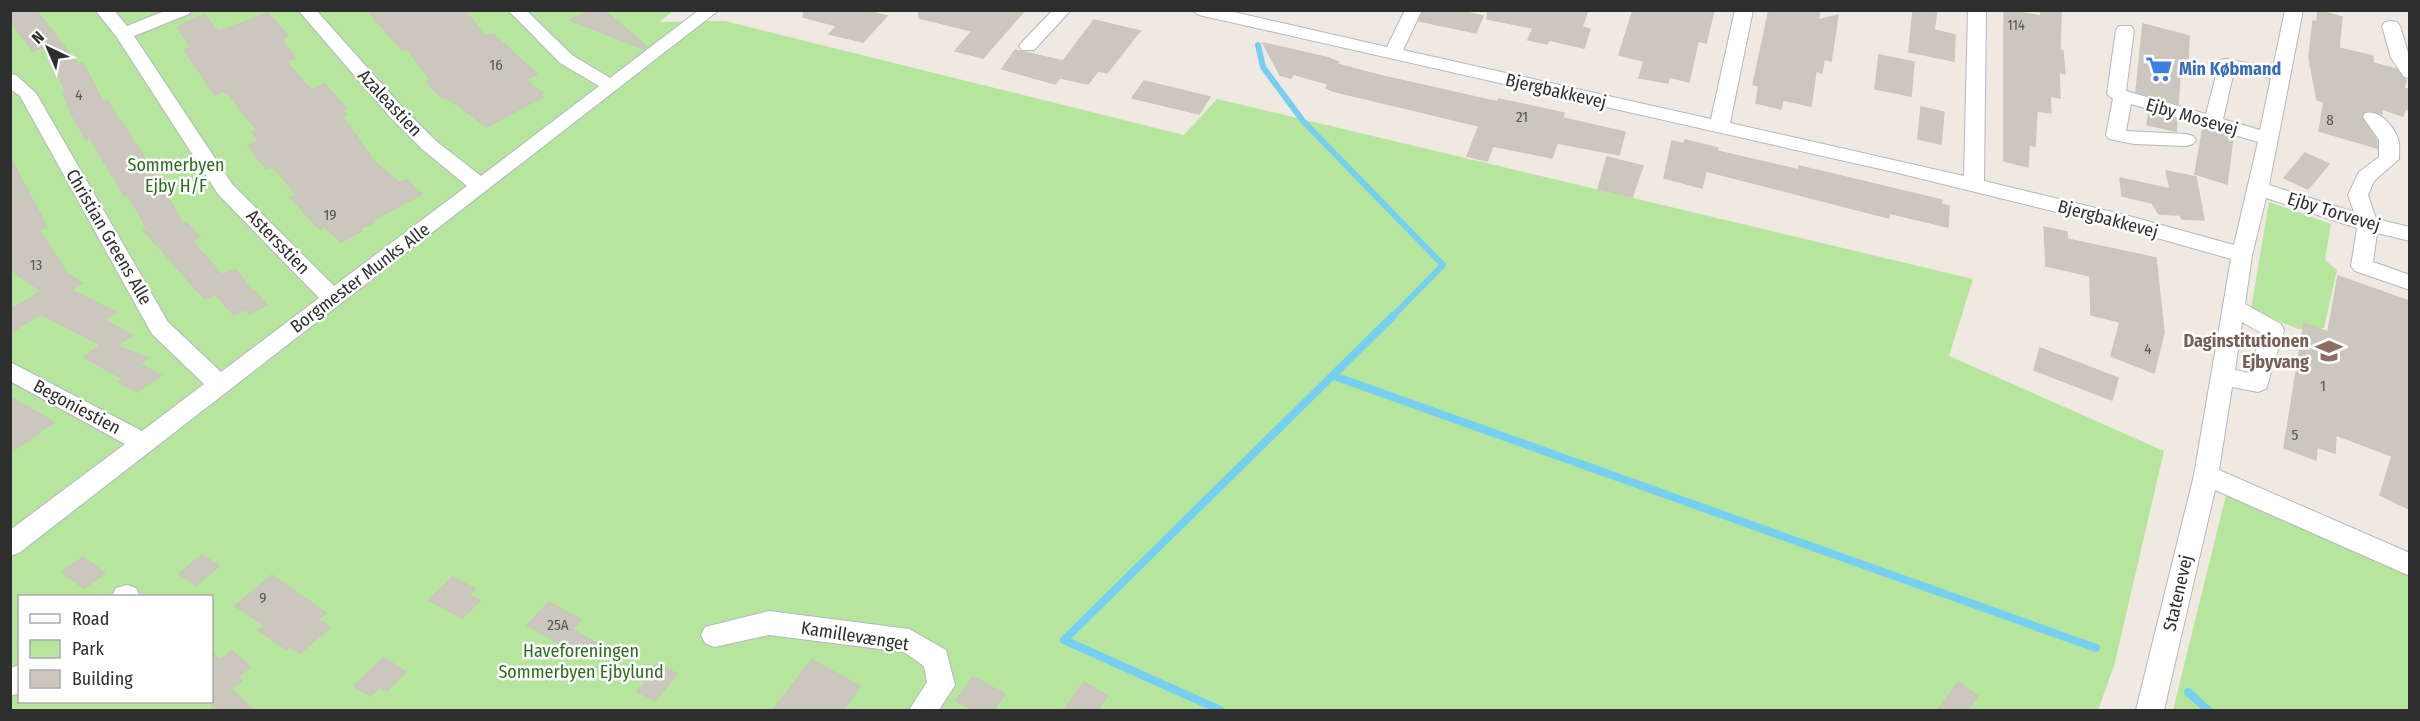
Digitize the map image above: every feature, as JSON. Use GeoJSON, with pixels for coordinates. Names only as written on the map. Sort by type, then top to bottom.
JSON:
{"type":"FeatureCollection","features":[{"type":"Feature","properties":{"kind":"street","name":"Astersstien"},"geometry":{"type":"LineString","coordinates":[[103,10],[124,34],[225,189],[333,299]]}},
{"type":"Feature","properties":{"kind":"street"},"geometry":{"type":"LineString","coordinates":[[124,34],[183,10]]}},
{"type":"Feature","properties":{"kind":"street","name":"Azaleastien"},"geometry":{"type":"LineString","coordinates":[[306,10],[398,114],[429,144],[481,186]]}},
{"type":"Feature","properties":{"kind":"street"},"geometry":{"type":"LineString","coordinates":[[516,10],[566,59],[611,86]]}},
{"type":"Feature","properties":{"kind":"street","name":"Borgmester Munks Alle"},"geometry":{"type":"LineString","coordinates":[[10,545],[711,10]]}},
{"type":"Feature","properties":{"kind":"street"},"geometry":{"type":"LineString","coordinates":[[1028,46],[1063,10]]}},
{"type":"Feature","properties":{"kind":"street","name":"Bjergbakkevej"},"geometry":{"type":"LineString","coordinates":[[1198,10],[1974,185],[2129,223],[2242,255]]}},
{"type":"Feature","properties":{"kind":"street"},"geometry":{"type":"LineString","coordinates":[[1392,54],[1414,10]]}},
{"type":"Feature","properties":{"kind":"street"},"geometry":{"type":"LineString","coordinates":[[1719,128],[1744,10]]}},
{"type":"Feature","properties":{"kind":"street"},"geometry":{"type":"LineString","coordinates":[[1974,185],[1977,10]]}},
{"type":"Feature","properties":{"kind":"street"},"geometry":{"type":"LineString","coordinates":[[2242,255],[2269,139],[2294,10]]}},
{"type":"Feature","properties":{"kind":"street"},"geometry":{"type":"LineString","coordinates":[[2391,27],[2400,58],[2409,73]]}},
{"type":"Feature","properties":{"kind":"street"},"geometry":{"type":"LineString","coordinates":[[2125,30],[2116,135],[2138,140],[2170,137],[2186,140]]}},
{"type":"Feature","properties":{"kind":"street"},"geometry":{"type":"LineString","coordinates":[[2213,123],[2226,64],[2282,75]]}},
{"type":"Feature","properties":{"kind":"street","name":"Christian Greens Alle"},"geometry":{"type":"LineString","coordinates":[[10,79],[27,93],[160,328],[219,384]]}},
{"type":"Feature","properties":{"kind":"street","name":"Ejby Mosevej"},"geometry":{"type":"LineString","coordinates":[[2120,95],[2269,139]]}},
{"type":"Feature","properties":{"kind":"street"},"geometry":{"type":"LineString","coordinates":[[2372,117],[2389,139],[2389,159],[2366,177],[2358,195],[2368,224],[2362,266],[2409,283]]}},
{"type":"Feature","properties":{"kind":"street","name":"Ejby Torvevej"},"geometry":{"type":"LineString","coordinates":[[2258,189],[2368,224],[2409,234]]}},
{"type":"Feature","properties":{"kind":"street","name":"Statenevej"},"geometry":{"type":"LineString","coordinates":[[2150,711],[2206,475],[2242,255]]}},
{"type":"Feature","properties":{"kind":"street"},"geometry":{"type":"LineString","coordinates":[[2222,376],[2258,383],[2273,330],[2233,307]]}},
{"type":"Feature","properties":{"kind":"street","name":"Begoniestien"},"geometry":{"type":"LineString","coordinates":[[10,370],[144,443]]}},
{"type":"Feature","properties":{"kind":"street"},"geometry":{"type":"LineString","coordinates":[[2206,475],[2409,565]]}},
{"type":"Feature","properties":{"kind":"street","name":"Kamillevænget"},"geometry":{"type":"LineString","coordinates":[[714,635],[768,623],[909,641],[936,659],[941,685],[923,711]]}},
{"type":"Feature","properties":{"kind":"green space"},"geometry":{"type":"Polygon","coordinates":[[[11,11],[673,11],[659,22],[725,21],[1184,135],[1217,99],[1973,279],[1949,356],[2164,451],[2114,666],[2098,710],[11,710],[11,11]]]}},
{"type":"Feature","properties":{"kind":"green space"},"geometry":{"type":"Polygon","coordinates":[[[2269,202],[2331,224],[2325,260],[2337,270],[2324,328],[2298,329],[2251,309],[2269,202]]]}},
{"type":"Feature","properties":{"kind":"green space"},"geometry":{"type":"Polygon","coordinates":[[[2228,487],[2409,571],[2409,710],[2173,710],[2228,487]]]}},
{"type":"Feature","properties":{"kind":"building"},"geometry":{"type":"Polygon","coordinates":[[[10,10],[36,10],[79,65],[83,63],[103,102],[107,100],[167,192],[183,224],[186,222],[200,237],[192,241],[222,275],[236,269],[252,292],[255,291],[267,305],[250,314],[246,309],[234,315],[215,294],[205,299],[143,230],[147,229],[128,195],[124,196],[90,138],[86,140],[72,115],[63,93],[66,92],[45,47],[33,51],[10,20],[10,10]]]}},
{"type":"Feature","properties":{"kind":"building"},"geometry":{"type":"Polygon","coordinates":[[[367,10],[464,10],[486,36],[493,34],[537,74],[525,80],[543,93],[540,94],[543,97],[486,127],[456,103],[453,104],[446,98],[443,99],[426,82],[430,80],[406,48],[402,50],[367,10]]]}},
{"type":"Feature","properties":{"kind":"building"},"geometry":{"type":"Polygon","coordinates":[[[592,10],[604,10],[647,47],[644,49],[570,20],[592,10]]]}},
{"type":"Feature","properties":{"kind":"building"},"geometry":{"type":"Polygon","coordinates":[[[804,10],[864,10],[887,16],[863,42],[829,34],[837,26],[803,17],[804,10]]]}},
{"type":"Feature","properties":{"kind":"building"},"geometry":{"type":"Polygon","coordinates":[[[919,10],[1025,10],[983,58],[955,51],[972,31],[919,18],[919,10]]]}},
{"type":"Feature","properties":{"kind":"building"},"geometry":{"type":"Polygon","coordinates":[[[1424,10],[1456,10],[1483,16],[1476,33],[1419,21],[1424,10]]]}},
{"type":"Feature","properties":{"kind":"building"},"geometry":{"type":"Polygon","coordinates":[[[1488,10],[1588,10],[1582,27],[1590,29],[1584,48],[1549,40],[1547,44],[1528,40],[1533,28],[1487,19],[1488,10]]]}},
{"type":"Feature","properties":{"kind":"building"},"geometry":{"type":"Polygon","coordinates":[[[1633,10],[1714,10],[1706,43],[1698,41],[1689,82],[1669,77],[1668,83],[1639,78],[1644,61],[1619,55],[1633,10]]]}},
{"type":"Feature","properties":{"kind":"building"},"geometry":{"type":"Polygon","coordinates":[[[1769,10],[1820,10],[1818,20],[1838,15],[1831,61],[1824,59],[1822,73],[1816,71],[1811,106],[1783,100],[1781,109],[1756,103],[1759,86],[1753,85],[1769,10]]]}},
{"type":"Feature","properties":{"kind":"building"},"geometry":{"type":"Polygon","coordinates":[[[1913,10],[1937,10],[1934,30],[1955,35],[1954,61],[1909,52],[1913,10]]]}},
{"type":"Feature","properties":{"kind":"building"},"geometry":{"type":"Polygon","coordinates":[[[2004,10],[2041,16],[2041,10],[2061,10],[2060,50],[2063,51],[2065,74],[2059,72],[2060,98],[2050,96],[2051,113],[2037,111],[2035,146],[2029,145],[2028,167],[2004,161],[2004,10]]]}},
{"type":"Feature","properties":{"kind":"building"},"geometry":{"type":"Polygon","coordinates":[[[2318,10],[2342,17],[2339,48],[2373,56],[2373,63],[2396,69],[2406,80],[2404,88],[2409,90],[2409,110],[2405,109],[2403,116],[2382,109],[2382,114],[2370,110],[2365,111],[2361,116],[2377,141],[2377,148],[2319,131],[2324,102],[2317,100],[2309,57],[2313,21],[2317,22],[2318,10]]]}},
{"type":"Feature","properties":{"kind":"building"},"geometry":{"type":"Polygon","coordinates":[[[268,13],[288,36],[282,39],[295,58],[286,61],[311,90],[325,84],[346,109],[343,111],[346,114],[342,116],[371,156],[369,157],[400,183],[407,180],[422,194],[373,220],[375,222],[359,229],[362,231],[341,242],[324,226],[320,230],[290,197],[296,195],[273,166],[266,169],[248,145],[259,141],[252,132],[257,130],[224,91],[215,95],[184,50],[191,47],[177,27],[205,14],[218,32],[268,13]]]}},
{"type":"Feature","properties":{"kind":"building"},"geometry":{"type":"Polygon","coordinates":[[[1094,20],[1140,31],[1107,73],[1098,71],[1088,84],[1060,78],[1055,84],[1002,69],[1015,50],[1063,61],[1094,20]]]}},
{"type":"Feature","properties":{"kind":"building","name":"Min Købmand"},"geometry":{"type":"Polygon","coordinates":[[[2143,24],[2189,36],[2188,60],[2181,58],[2178,104],[2136,92],[2143,24]]]}},
{"type":"Feature","properties":{"kind":"building"},"geometry":{"type":"Polygon","coordinates":[[[1263,43],[1329,58],[1338,62],[1337,64],[1378,75],[1498,102],[1499,99],[1564,113],[1563,118],[1625,132],[1619,155],[1557,143],[1552,158],[1493,146],[1487,161],[1467,156],[1479,126],[1333,91],[1326,88],[1328,84],[1293,74],[1291,78],[1280,75],[1263,43]]]}},
{"type":"Feature","properties":{"kind":"building"},"geometry":{"type":"Polygon","coordinates":[[[1879,55],[1914,62],[1911,96],[1875,89],[1879,55]]]}},
{"type":"Feature","properties":{"kind":"building"},"geometry":{"type":"Polygon","coordinates":[[[1144,81],[1210,97],[1199,114],[1132,98],[1144,81]]]}},
{"type":"Feature","properties":{"kind":"building"},"geometry":{"type":"Polygon","coordinates":[[[1921,107],[1944,112],[1941,144],[1918,139],[1921,107]]]}},
{"type":"Feature","properties":{"kind":"building"},"geometry":{"type":"Polygon","coordinates":[[[2149,112],[2177,120],[2176,131],[2147,125],[2149,112]]]}},
{"type":"Feature","properties":{"kind":"building"},"geometry":{"type":"Polygon","coordinates":[[[2203,128],[2233,137],[2227,184],[2195,174],[2203,128]]]}},
{"type":"Feature","properties":{"kind":"building"},"geometry":{"type":"Polygon","coordinates":[[[1685,140],[1718,148],[1717,151],[1799,170],[1799,166],[1942,200],[1941,204],[1949,206],[1948,227],[1889,213],[1889,218],[1706,171],[1702,188],[1664,178],[1672,141],[1684,144],[1685,140]]]}},
{"type":"Feature","properties":{"kind":"building"},"geometry":{"type":"Polygon","coordinates":[[[2305,153],[2329,164],[2308,189],[2284,178],[2305,153]]]}},
{"type":"Feature","properties":{"kind":"building"},"geometry":{"type":"Polygon","coordinates":[[[10,157],[47,227],[39,230],[68,274],[82,283],[71,290],[116,312],[104,320],[132,335],[117,346],[148,358],[140,364],[161,375],[137,392],[118,382],[123,379],[84,357],[101,345],[41,314],[10,333],[10,310],[42,291],[16,274],[10,263],[10,157]]]}},
{"type":"Feature","properties":{"kind":"building"},"geometry":{"type":"Polygon","coordinates":[[[1607,157],[1643,166],[1632,197],[1598,189],[1607,157]]]}},
{"type":"Feature","properties":{"kind":"building"},"geometry":{"type":"Polygon","coordinates":[[[2166,171],[2196,177],[2204,220],[2182,219],[2180,215],[2159,214],[2152,203],[2122,196],[2120,178],[2170,189],[2166,171]]]}},
{"type":"Feature","properties":{"kind":"building"},"geometry":{"type":"Polygon","coordinates":[[[2044,227],[2067,232],[2067,239],[2156,258],[2164,333],[2154,373],[2111,356],[2120,322],[2091,315],[2090,276],[2046,266],[2044,227]]]}},
{"type":"Feature","properties":{"kind":"building","name":"Daginstitutionen Ejbyvang"},"geometry":{"type":"Polygon","coordinates":[[[2338,276],[2409,301],[2409,509],[2380,495],[2392,456],[2336,435],[2335,453],[2317,447],[2316,460],[2284,448],[2304,323],[2328,332],[2338,276]]]}},
{"type":"Feature","properties":{"kind":"building"},"geometry":{"type":"Polygon","coordinates":[[[2040,348],[2118,378],[2112,400],[2034,370],[2040,348]]]}},
{"type":"Feature","properties":{"kind":"building"},"geometry":{"type":"Polygon","coordinates":[[[10,397],[54,422],[10,453],[10,397]]]}},
{"type":"Feature","properties":{"kind":"building"},"geometry":{"type":"Polygon","coordinates":[[[202,555],[219,566],[196,585],[179,574],[202,555]]]}},
{"type":"Feature","properties":{"kind":"building"},"geometry":{"type":"Polygon","coordinates":[[[83,557],[105,573],[84,588],[62,572],[83,557]]]}},
{"type":"Feature","properties":{"kind":"building"},"geometry":{"type":"Polygon","coordinates":[[[272,575],[326,613],[318,619],[330,627],[300,653],[289,646],[286,649],[258,630],[265,626],[235,606],[272,575]]]}},
{"type":"Feature","properties":{"kind":"building"},"geometry":{"type":"Polygon","coordinates":[[[453,577],[475,589],[469,595],[480,601],[462,618],[429,600],[453,577]]]}},
{"type":"Feature","properties":{"kind":"building"},"geometry":{"type":"Polygon","coordinates":[[[549,602],[581,620],[572,629],[600,645],[587,659],[527,625],[549,602]]]}},
{"type":"Feature","properties":{"kind":"building"},"geometry":{"type":"Polygon","coordinates":[[[232,651],[250,667],[238,677],[242,681],[231,689],[255,711],[212,711],[213,654],[220,660],[232,651]]]}},
{"type":"Feature","properties":{"kind":"building"},"geometry":{"type":"Polygon","coordinates":[[[384,658],[406,672],[387,691],[380,687],[370,696],[354,686],[384,658]]]}},
{"type":"Feature","properties":{"kind":"building"},"geometry":{"type":"Polygon","coordinates":[[[812,660],[860,686],[843,711],[772,711],[812,660]]]}},
{"type":"Feature","properties":{"kind":"building"},"geometry":{"type":"Polygon","coordinates":[[[657,663],[677,674],[655,701],[637,691],[646,682],[642,680],[657,663]]]}},
{"type":"Feature","properties":{"kind":"building"},"geometry":{"type":"Polygon","coordinates":[[[973,677],[1005,694],[993,711],[974,711],[956,701],[973,677]]]}},
{"type":"Feature","properties":{"kind":"building"},"geometry":{"type":"Polygon","coordinates":[[[1084,682],[1108,696],[1097,711],[1063,711],[1084,682]]]}},
{"type":"Feature","properties":{"kind":"building"},"geometry":{"type":"Polygon","coordinates":[[[1958,682],[1978,696],[1967,711],[1937,711],[1958,682]]]}},
{"type":"Feature","properties":{"kind":"waterway"},"geometry":{"type":"LineString","coordinates":[[1258,45],[1263,67],[1303,121],[1443,265],[1392,317]]}},
{"type":"Feature","properties":{"kind":"waterway"},"geometry":{"type":"LineString","coordinates":[[1220,710],[1064,640],[1392,317]]}},
{"type":"Feature","properties":{"kind":"waterway"},"geometry":{"type":"LineString","coordinates":[[1334,376],[2096,648]]}},
{"type":"Feature","properties":{"kind":"waterway"},"geometry":{"type":"LineString","coordinates":[[2188,692],[2208,710]]}},
{"type":"Feature","properties":{"kind":"place","name":"Min Købmand"},"geometry":{"type":"Point","coordinates":[2159,69]}},
{"type":"Feature","properties":{"kind":"place","name":"Daginstitutionen Ejbyvang"},"geometry":{"type":"Point","coordinates":[2329,351]}},
{"type":"Feature","properties":{"kind":"park label","name":"Sommerbyen Ejby H/F"},"geometry":{"type":"Point","coordinates":[176,175]}},
{"type":"Feature","properties":{"kind":"park label","name":"Haveforeningen Sommerbyen Ejbylund"},"geometry":{"type":"Point","coordinates":[581,661]}}]}
